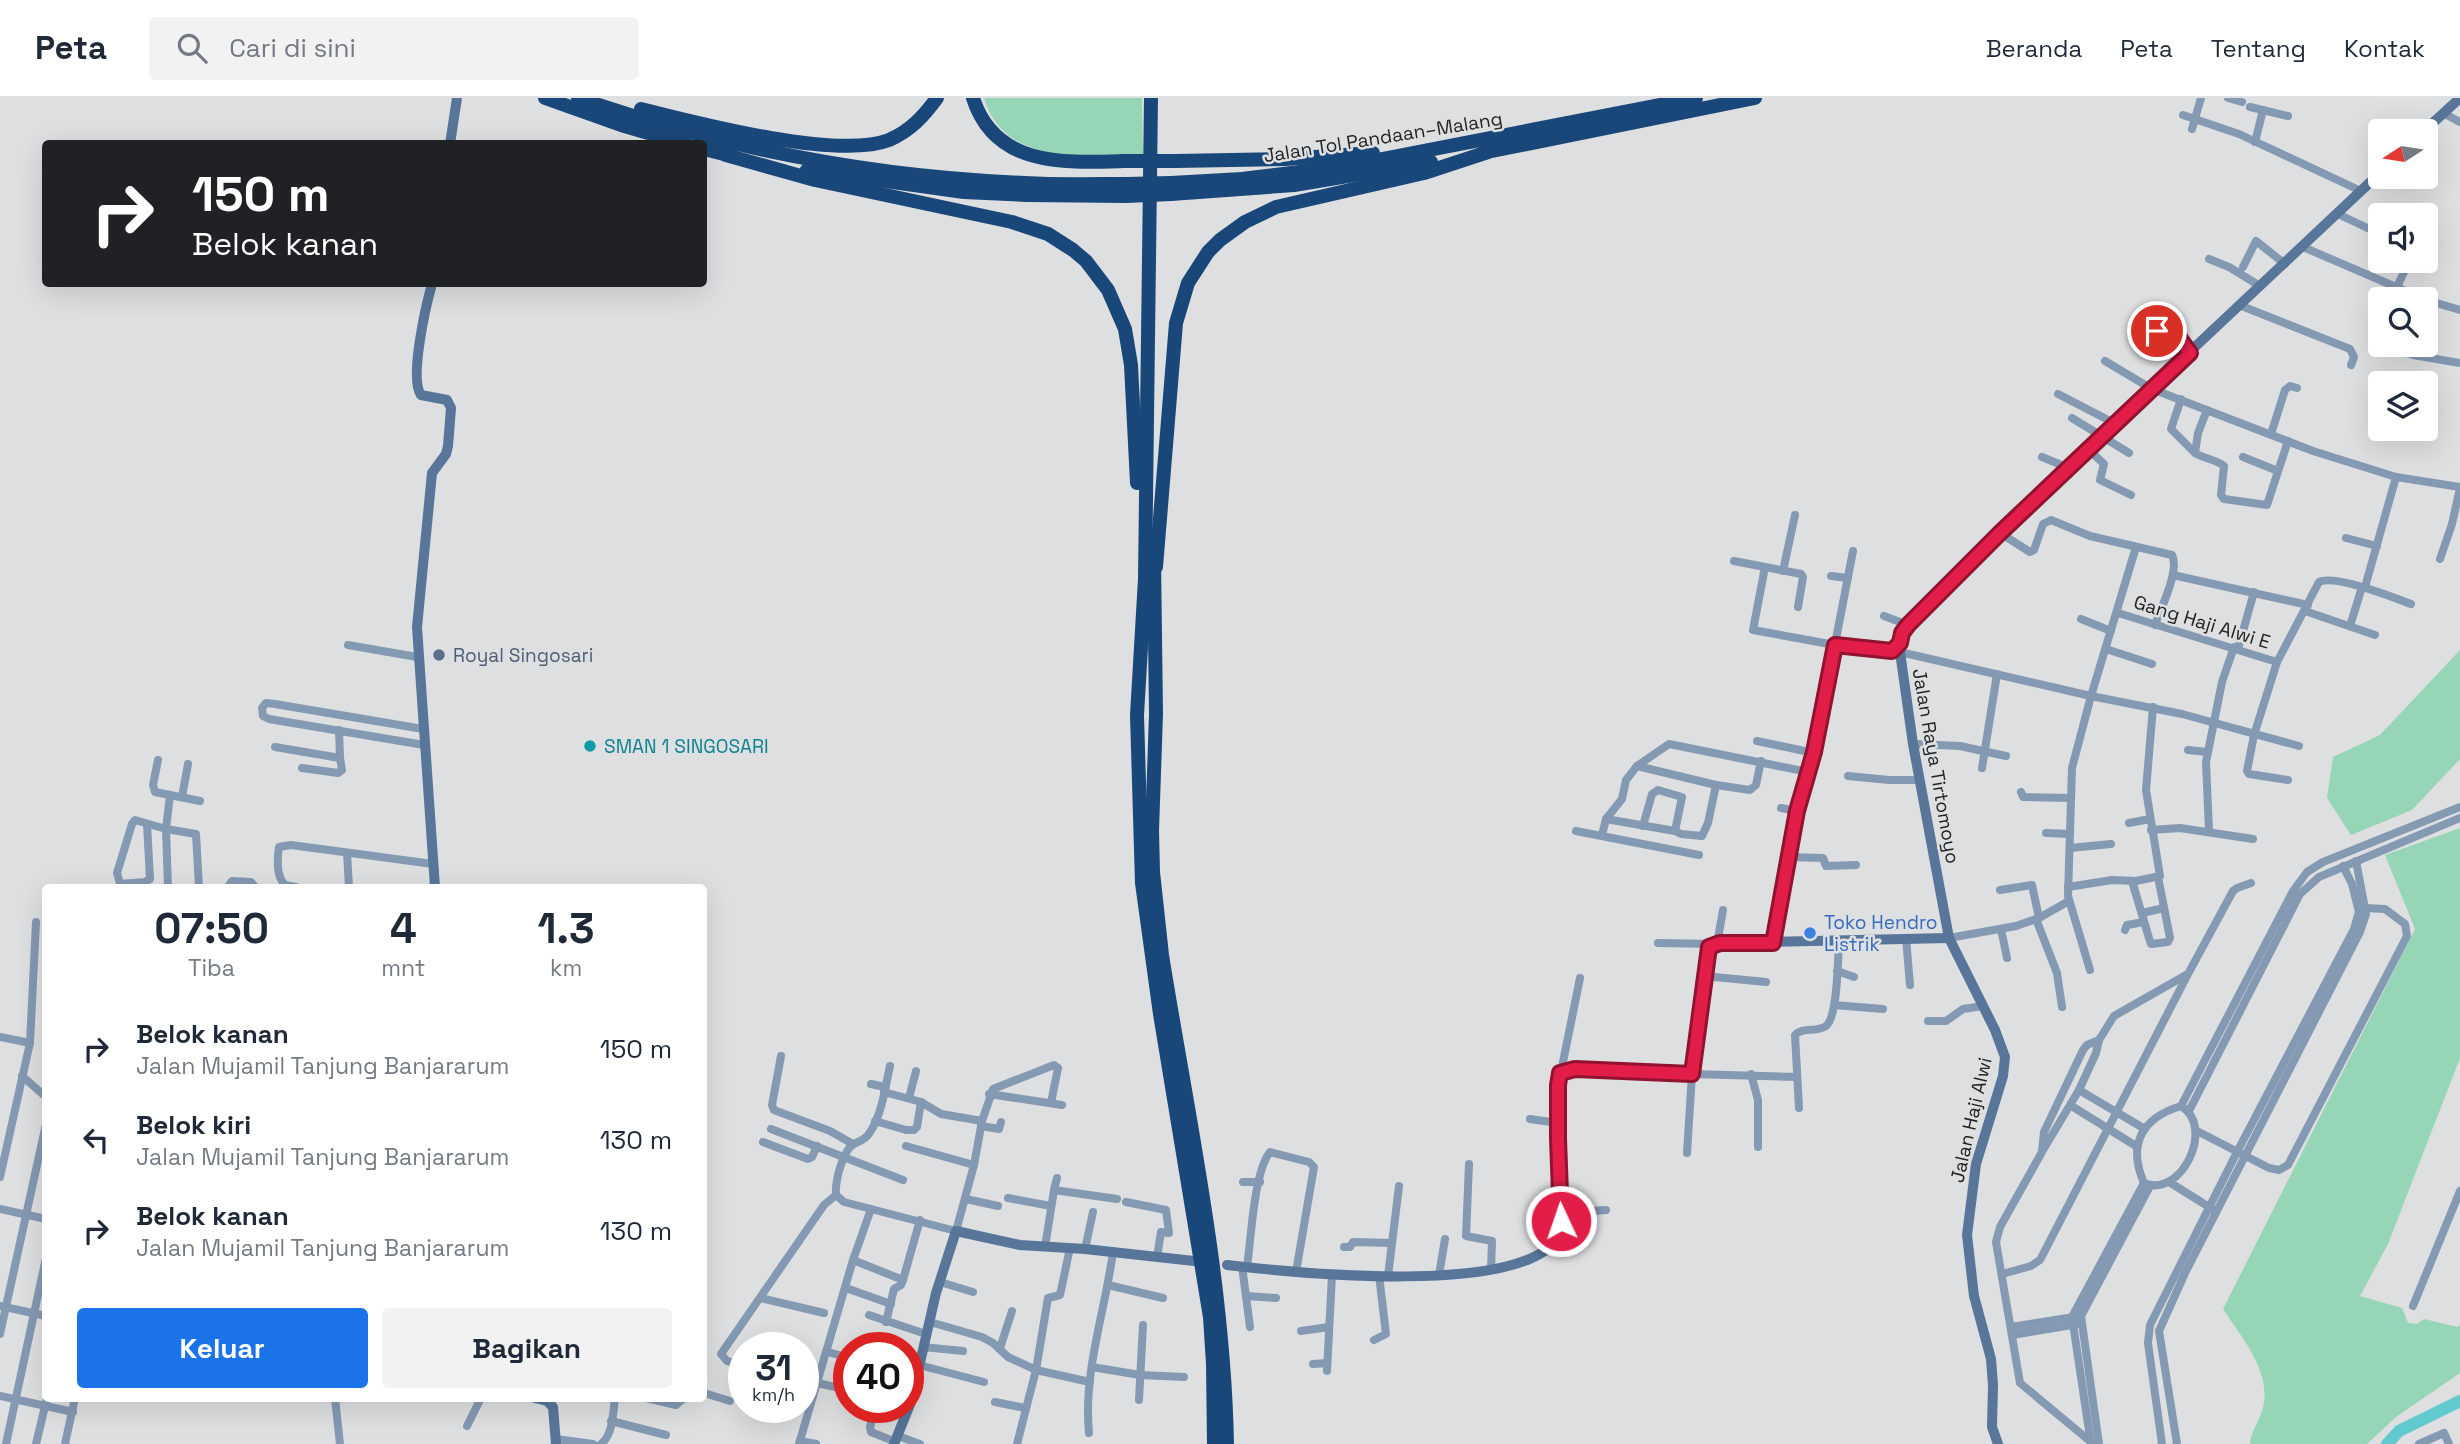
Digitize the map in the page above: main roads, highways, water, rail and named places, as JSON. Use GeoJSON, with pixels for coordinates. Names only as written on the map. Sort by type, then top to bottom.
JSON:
{"type":"FeatureCollection","features":[{"type":"Feature","properties":{"kind":"highway"},"geometry":{"type":"LineString","coordinates":[[545,98],[672,140]]}},
{"type":"Feature","properties":{"kind":"highway","name":"Jalan Tol Pandaan–Malang"},"geometry":{"type":"LineString","coordinates":[[578,98],[698,135],[840,164],[958,179],[1126,190]]}},
{"type":"Feature","properties":{"kind":"highway"},"geometry":{"type":"LineString","coordinates":[[599,98],[784,140],[858,146],[881,142],[905,132],[928,111],[937,98]]}},
{"type":"Feature","properties":{"kind":"highway"},"geometry":{"type":"LineString","coordinates":[[973,98],[980,115],[994,135],[1027,155],[1057,161],[1285,159],[1485,146]]}},
{"type":"Feature","properties":{"kind":"highway"},"geometry":{"type":"LineString","coordinates":[[1150,580],[1151,98]]}},
{"type":"Feature","properties":{"kind":"highway"},"geometry":{"type":"LineString","coordinates":[[1150,580],[1153,539],[1159,98]]}},
{"type":"Feature","properties":{"kind":"highway","name":"Jalan Tol Pandaan–Malang"},"geometry":{"type":"LineString","coordinates":[[1485,146],[1696,98]]}},
{"type":"Feature","properties":{"kind":"highway","name":"Jalan Tol Pandaan–Malang"},"geometry":{"type":"LineString","coordinates":[[707,150],[844,176],[964,192],[1026,195],[1171,188],[1485,146],[1755,98]]}},
{"type":"Feature","properties":{"kind":"highway"},"geometry":{"type":"LineString","coordinates":[[1214,1444],[1210,1317],[1164,1040],[1142,883],[1137,715],[1176,323],[1188,283],[1208,252],[1245,222],[1276,207],[1424,173],[1485,146]]}},
{"type":"Feature","properties":{"kind":"highway"},"geometry":{"type":"LineString","coordinates":[[726,155],[827,183],[1012,222],[1048,234],[1086,261],[1114,299],[1128,342],[1150,580],[1157,714],[1152,831],[1161,955],[1214,1268],[1226,1384],[1227,1444]]}},
{"type":"Feature","properties":{"kind":"waterway"},"geometry":{"type":"LineString","coordinates":[[2387,1444],[2399,1431],[2460,1401]]}},
{"type":"Feature","properties":{"kind":"place","name":"Royal Singosari"},"geometry":{"type":"Point","coordinates":[439,655]}},
{"type":"Feature","properties":{"kind":"place","name":"SMAN 1 SINGOSARI"},"geometry":{"type":"Point","coordinates":[590,746]}},
{"type":"Feature","properties":{"kind":"place","name":"Toko Hendro Listrik"},"geometry":{"type":"Point","coordinates":[1810,933]}}]}
